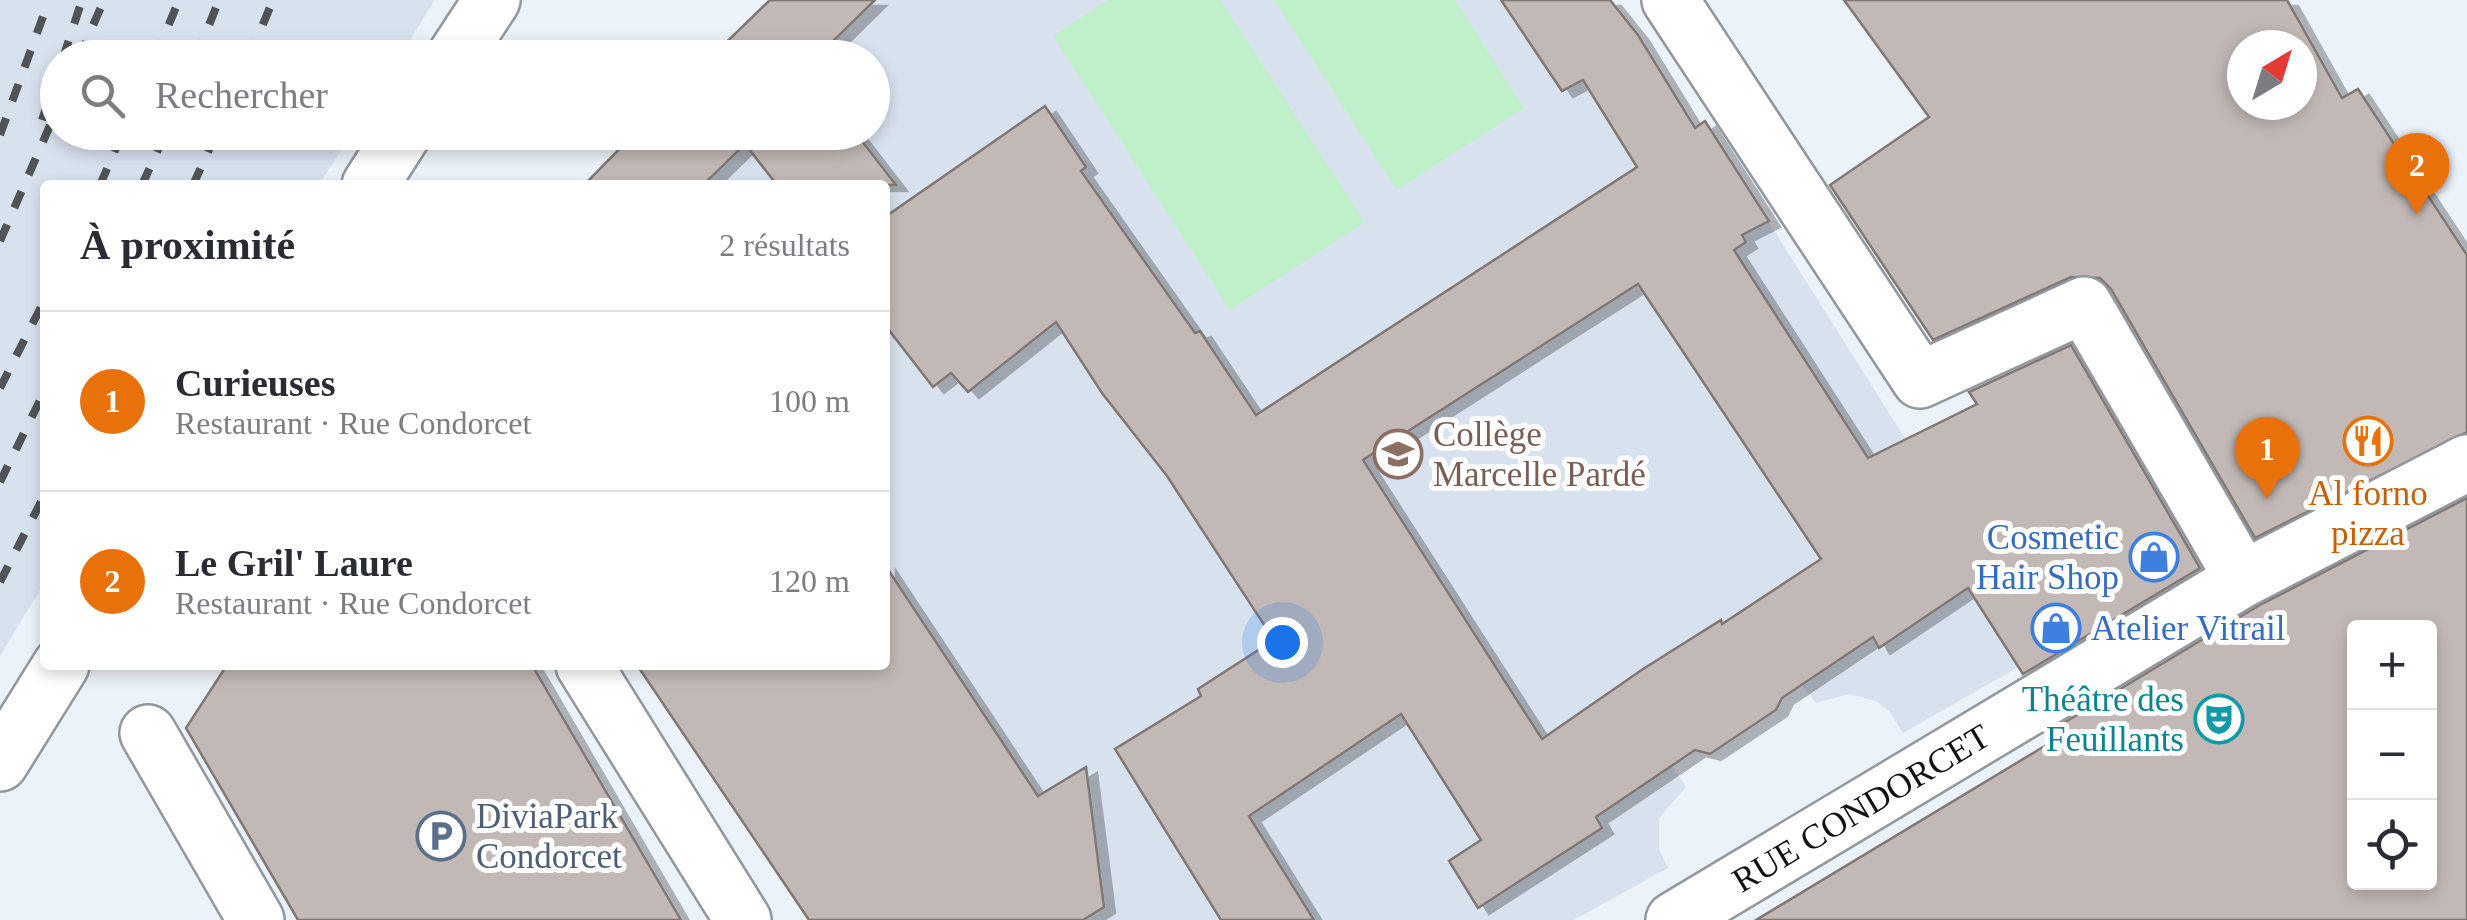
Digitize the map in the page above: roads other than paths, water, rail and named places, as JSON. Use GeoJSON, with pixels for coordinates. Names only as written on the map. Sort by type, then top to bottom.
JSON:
{"type":"FeatureCollection","features":[{"type":"Feature","properties":{"kind":"street"},"geometry":{"type":"LineString","coordinates":[[466,40],[492,0]]}},
{"type":"Feature","properties":{"kind":"street"},"geometry":{"type":"LineString","coordinates":[[1670,0],[1920,380],[2084,306],[2242,579]]}},
{"type":"Feature","properties":{"kind":"street"},"geometry":{"type":"LineString","coordinates":[[373,180],[392,150]]}},
{"type":"Feature","properties":{"kind":"street","name":"RUE CONDORCET"},"geometry":{"type":"LineString","coordinates":[[1674,920],[2242,579],[2467,463]]}},
{"type":"Feature","properties":{"kind":"street"},"geometry":{"type":"LineString","coordinates":[[0,763],[58,670]]}},
{"type":"Feature","properties":{"kind":"street"},"geometry":{"type":"LineString","coordinates":[[587,670],[743,920]]}},
{"type":"Feature","properties":{"kind":"street"},"geometry":{"type":"LineString","coordinates":[[148,733],[256,920]]}},
{"type":"Feature","properties":{"kind":"railway"},"geometry":{"type":"LineString","coordinates":[[0,135],[49,0]]}},
{"type":"Feature","properties":{"kind":"railway"},"geometry":{"type":"LineString","coordinates":[[69,40],[82,0]]}},
{"type":"Feature","properties":{"kind":"railway"},"geometry":{"type":"LineString","coordinates":[[87,40],[104,0]]}},
{"type":"Feature","properties":{"kind":"railway"},"geometry":{"type":"LineString","coordinates":[[162,40],[179,0]]}},
{"type":"Feature","properties":{"kind":"railway"},"geometry":{"type":"LineString","coordinates":[[203,40],[219,0]]}},
{"type":"Feature","properties":{"kind":"railway"},"geometry":{"type":"LineString","coordinates":[[256,40],[273,0]]}},
{"type":"Feature","properties":{"kind":"railway"},"geometry":{"type":"LineString","coordinates":[[0,241],[40,149]]}},
{"type":"Feature","properties":{"kind":"railway"},"geometry":{"type":"LineString","coordinates":[[102,180],[115,150]]}},
{"type":"Feature","properties":{"kind":"railway"},"geometry":{"type":"LineString","coordinates":[[144,180],[158,150]]}},
{"type":"Feature","properties":{"kind":"railway"},"geometry":{"type":"LineString","coordinates":[[195,180],[209,150]]}},
{"type":"Feature","properties":{"kind":"railway"},"geometry":{"type":"LineString","coordinates":[[0,388],[40,309]]}},
{"type":"Feature","properties":{"kind":"railway"},"geometry":{"type":"LineString","coordinates":[[0,482],[40,400]]}},
{"type":"Feature","properties":{"kind":"railway"},"geometry":{"type":"LineString","coordinates":[[0,582],[40,504]]}},
{"type":"Feature","properties":{"kind":"place","name":"Le Gril' Laure"},"geometry":{"type":"Point","coordinates":[2417,215]}},
{"type":"Feature","properties":{"kind":"place","name":"Al forno pizza"},"geometry":{"type":"Point","coordinates":[2368,441]}},
{"type":"Feature","properties":{"kind":"place","name":"Collège Marcelle Pardé"},"geometry":{"type":"Point","coordinates":[1398,454]}},
{"type":"Feature","properties":{"kind":"place","name":"Curieuses"},"geometry":{"type":"Point","coordinates":[2267,499]}},
{"type":"Feature","properties":{"kind":"place","name":"Cosmetic Hair Shop"},"geometry":{"type":"Point","coordinates":[2154,557]}},
{"type":"Feature","properties":{"kind":"place","name":"Atelier Vitrail"},"geometry":{"type":"Point","coordinates":[2056,628]}},
{"type":"Feature","properties":{"kind":"place","name":"Théâtre des Feuillants"},"geometry":{"type":"Point","coordinates":[2219,719]}},
{"type":"Feature","properties":{"kind":"place","name":"DiviaPark Condorcet"},"geometry":{"type":"Point","coordinates":[441,836]}}]}
